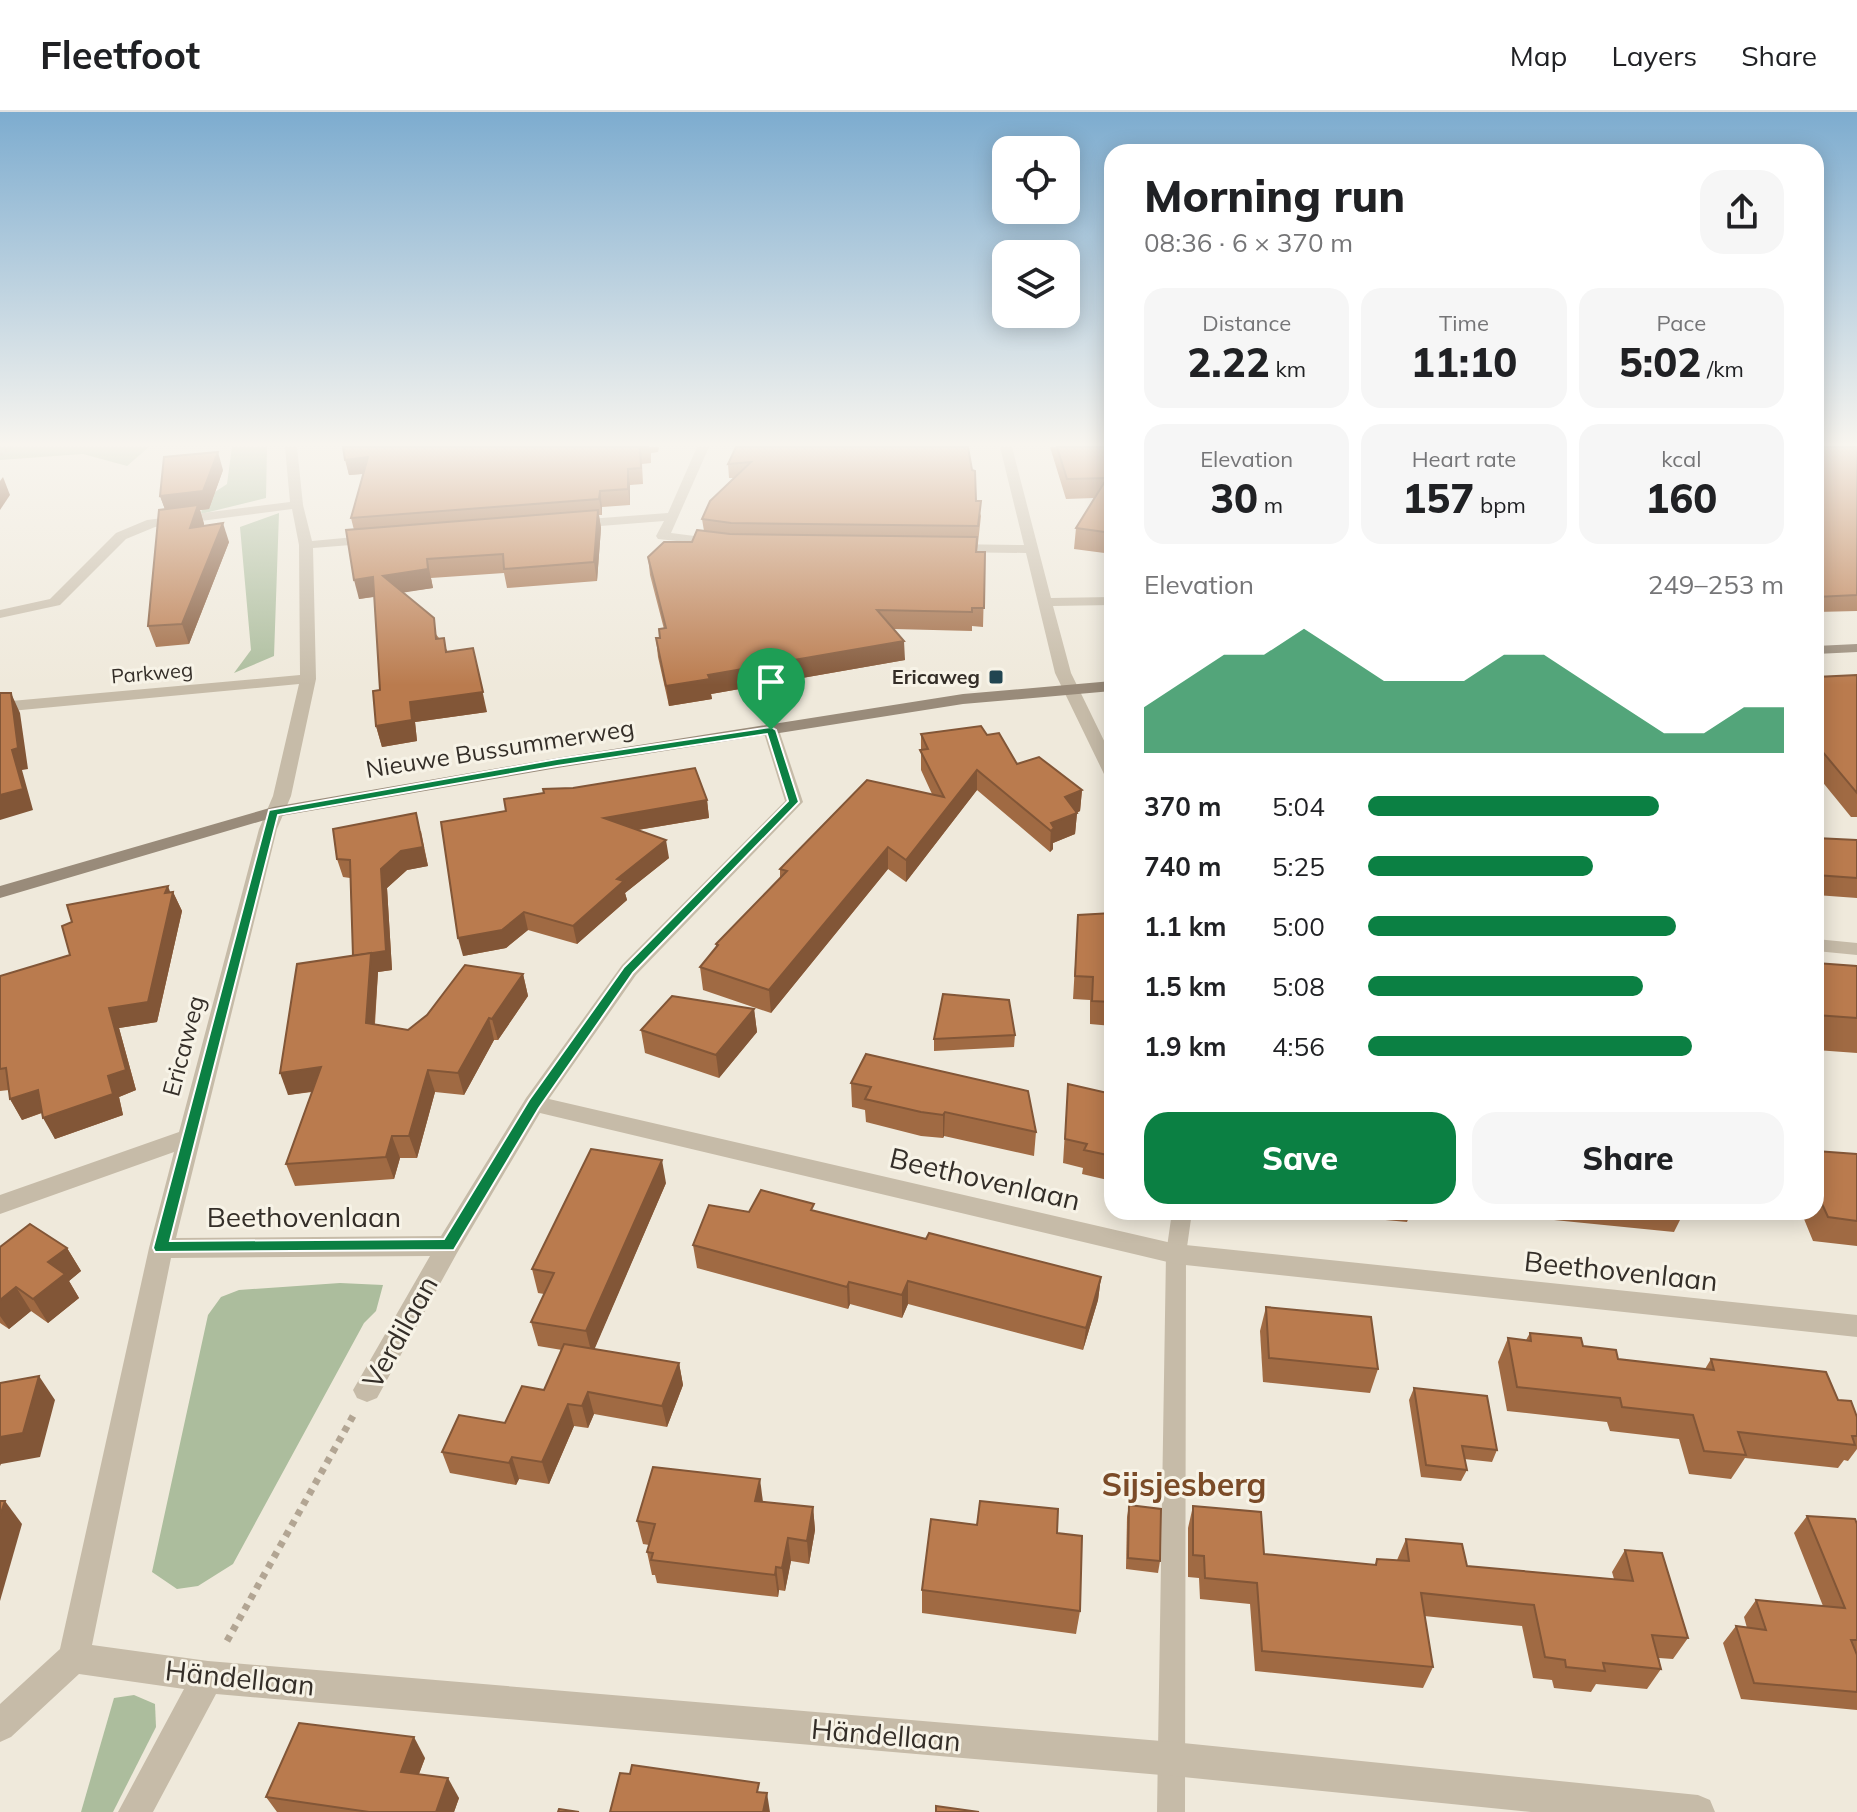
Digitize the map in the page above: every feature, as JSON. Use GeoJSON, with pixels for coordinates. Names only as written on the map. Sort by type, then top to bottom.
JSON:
{"type":"FeatureCollection","features":[{"type":"Feature","properties":{"kind":"main road"},"geometry":{"type":"LineString","coordinates":[[1824,650],[1857,648]]}},
{"type":"Feature","properties":{"kind":"main road","name":"Nieuwe Bussummerweg"},"geometry":{"type":"LineString","coordinates":[[0,892],[273,812],[528,767],[963,699],[1104,687]]}},
{"type":"Feature","properties":{"kind":"street"},"geometry":{"type":"LineString","coordinates":[[0,614],[33,610],[55,602],[121,536],[140,526]]}},
{"type":"Feature","properties":{"kind":"street","name":"Ericaweg"},"geometry":{"type":"LineString","coordinates":[[74,1658],[187,1138],[273,812],[282,796],[308,679],[306,545],[302,526]]}},
{"type":"Feature","properties":{"kind":"street"},"geometry":{"type":"LineString","coordinates":[[668,526],[663,536],[732,545]]}},
{"type":"Feature","properties":{"kind":"street"},"geometry":{"type":"LineString","coordinates":[[1027,526],[1043,602],[1063,673],[1104,757]]}},
{"type":"Feature","properties":{"kind":"street"},"geometry":{"type":"LineString","coordinates":[[306,545],[386,538]]}},
{"type":"Feature","properties":{"kind":"street"},"geometry":{"type":"LineString","coordinates":[[938,548],[1033,549]]}},
{"type":"Feature","properties":{"kind":"street"},"geometry":{"type":"LineString","coordinates":[[1043,602],[1104,601]]}},
{"type":"Feature","properties":{"kind":"street","name":"Parkweg"},"geometry":{"type":"LineString","coordinates":[[0,707],[308,679]]}},
{"type":"Feature","properties":{"kind":"street","name":"Verdilaan"},"geometry":{"type":"LineString","coordinates":[[367,1390],[448,1246],[534,1104],[629,970],[794,802],[771,730]]}},
{"type":"Feature","properties":{"kind":"street"},"geometry":{"type":"LineString","coordinates":[[1824,946],[1857,949]]}},
{"type":"Feature","properties":{"kind":"street","name":"Beethovenlaan"},"geometry":{"type":"LineString","coordinates":[[534,1104],[1176,1254],[1857,1326]]}},
{"type":"Feature","properties":{"kind":"street"},"geometry":{"type":"LineString","coordinates":[[0,1205],[187,1138]]}},
{"type":"Feature","properties":{"kind":"street","name":"Beethovenlaan"},"geometry":{"type":"LineString","coordinates":[[161,1248],[448,1246]]}},
{"type":"Feature","properties":{"kind":"street"},"geometry":{"type":"LineString","coordinates":[[0,1726],[74,1658]]}},
{"type":"Feature","properties":{"kind":"street","name":"Händellaan"},"geometry":{"type":"LineString","coordinates":[[74,1658],[208,1677],[1173,1759],[1698,1812]]}},
{"type":"Feature","properties":{"kind":"street"},"geometry":{"type":"LineString","coordinates":[[135,1812],[208,1677]]}},
{"type":"Feature","properties":{"kind":"lane"},"geometry":{"type":"LineString","coordinates":[[1171,1812],[1176,1254],[1181,1220]]}},
{"type":"Feature","properties":{"kind":"path","name":"Verdilaan"},"geometry":{"type":"LineString","coordinates":[[208,1677],[367,1390]]}},
{"type":"Feature","properties":{"kind":"green space"},"geometry":{"type":"Polygon","coordinates":[[[279,526],[274,656],[234,673],[251,650],[240,527],[279,526]]]}},
{"type":"Feature","properties":{"kind":"green space"},"geometry":{"type":"Polygon","coordinates":[[[340,1283],[383,1285],[376,1311],[364,1323],[233,1564],[198,1586],[177,1589],[152,1572],[208,1315],[221,1297],[239,1290],[340,1283]]]}},
{"type":"Feature","properties":{"kind":"green space"},"geometry":{"type":"Polygon","coordinates":[[[134,1695],[155,1704],[156,1727],[113,1812],[81,1812],[114,1698],[134,1695]]]}},
{"type":"Feature","properties":{"kind":"building"},"geometry":{"type":"Polygon","coordinates":[[[157,526],[222,526],[182,624],[148,626],[157,526]]]}},
{"type":"Feature","properties":{"kind":"building"},"geometry":{"type":"Polygon","coordinates":[[[392,526],[597,526],[594,562],[504,569],[503,554],[427,559],[428,569],[383,576],[434,618],[436,639],[444,638],[446,652],[473,648],[483,692],[410,702],[412,720],[376,726],[373,691],[380,690],[373,577],[354,580],[346,530],[392,526]]]}},
{"type":"Feature","properties":{"kind":"building"},"geometry":{"type":"Polygon","coordinates":[[[1104,526],[1104,532],[1076,528],[1104,526]]]}},
{"type":"Feature","properties":{"kind":"building"},"geometry":{"type":"Polygon","coordinates":[[[1824,526],[1857,526],[1857,595],[1824,597],[1824,526]]]}},
{"type":"Feature","properties":{"kind":"building"},"geometry":{"type":"Polygon","coordinates":[[[697,530],[730,534],[977,537],[976,552],[985,552],[984,608],[972,608],[972,612],[877,610],[904,641],[708,675],[710,679],[666,686],[656,638],[660,638],[659,629],[666,628],[648,557],[664,542],[692,542],[697,530]]]}},
{"type":"Feature","properties":{"kind":"building"},"geometry":{"type":"Polygon","coordinates":[[[1857,675],[1857,793],[1824,754],[1824,677],[1857,675]]]}},
{"type":"Feature","properties":{"kind":"building"},"geometry":{"type":"Polygon","coordinates":[[[0,693],[11,693],[18,748],[12,750],[23,789],[0,795],[0,693]]]}},
{"type":"Feature","properties":{"kind":"building"},"geometry":{"type":"Polygon","coordinates":[[[981,726],[987,735],[999,733],[1017,764],[1039,757],[1082,790],[1065,797],[1077,813],[1051,823],[1054,828],[1051,831],[977,770],[906,860],[888,847],[769,990],[700,967],[716,944],[787,871],[780,869],[867,780],[944,797],[920,750],[928,749],[921,734],[981,726]]]}},
{"type":"Feature","properties":{"kind":"building"},"geometry":{"type":"Polygon","coordinates":[[[695,768],[707,800],[604,818],[666,840],[617,879],[624,881],[573,926],[524,912],[502,930],[458,938],[441,822],[506,811],[504,799],[544,793],[543,789],[573,788],[695,768]]]}},
{"type":"Feature","properties":{"kind":"building"},"geometry":{"type":"Polygon","coordinates":[[[416,813],[423,847],[401,851],[381,869],[386,951],[353,956],[350,860],[337,859],[333,829],[416,813]]]}},
{"type":"Feature","properties":{"kind":"building"},"geometry":{"type":"Polygon","coordinates":[[[1824,838],[1857,840],[1857,878],[1824,876],[1824,838]]]}},
{"type":"Feature","properties":{"kind":"building"},"geometry":{"type":"Polygon","coordinates":[[[168,886],[165,893],[173,892],[148,1002],[109,1008],[126,1070],[108,1076],[113,1094],[43,1118],[38,1090],[10,1099],[6,1068],[0,1069],[0,976],[70,955],[62,926],[72,922],[67,905],[168,886]]]}},
{"type":"Feature","properties":{"kind":"building"},"geometry":{"type":"Polygon","coordinates":[[[1104,913],[1104,1002],[1092,1001],[1093,977],[1075,976],[1078,915],[1104,913]]]}},
{"type":"Feature","properties":{"kind":"building"},"geometry":{"type":"Polygon","coordinates":[[[371,953],[366,1023],[408,1030],[427,1015],[465,965],[523,974],[492,1019],[489,1018],[458,1073],[428,1070],[409,1136],[392,1136],[386,1157],[286,1164],[321,1067],[280,1073],[297,964],[371,953]]]}},
{"type":"Feature","properties":{"kind":"building"},"geometry":{"type":"Polygon","coordinates":[[[1824,964],[1857,966],[1857,1018],[1824,1016],[1824,964]]]}},
{"type":"Feature","properties":{"kind":"building"},"geometry":{"type":"Polygon","coordinates":[[[943,994],[1009,1000],[1015,1035],[934,1039],[943,994]]]}},
{"type":"Feature","properties":{"kind":"building"},"geometry":{"type":"Polygon","coordinates":[[[672,996],[754,1009],[716,1055],[641,1030],[672,996]]]}},
{"type":"Feature","properties":{"kind":"building"},"geometry":{"type":"Polygon","coordinates":[[[866,1054],[1028,1091],[1036,1132],[865,1099],[871,1087],[851,1083],[866,1054]]]}},
{"type":"Feature","properties":{"kind":"building"},"geometry":{"type":"Polygon","coordinates":[[[1068,1084],[1104,1092],[1104,1154],[1084,1150],[1087,1144],[1065,1139],[1068,1084]]]}},
{"type":"Feature","properties":{"kind":"building"},"geometry":{"type":"Polygon","coordinates":[[[591,1149],[662,1160],[586,1331],[531,1322],[554,1273],[532,1269],[591,1149]]]}},
{"type":"Feature","properties":{"kind":"building"},"geometry":{"type":"Polygon","coordinates":[[[1824,1152],[1857,1154],[1857,1221],[1828,1217],[1824,1208],[1824,1152]]]}},
{"type":"Feature","properties":{"kind":"building"},"geometry":{"type":"Polygon","coordinates":[[[761,1190],[814,1204],[811,1210],[926,1239],[929,1233],[1101,1277],[1086,1328],[908,1281],[902,1295],[849,1282],[847,1287],[693,1245],[709,1205],[749,1212],[761,1190]]]}},
{"type":"Feature","properties":{"kind":"building"},"geometry":{"type":"Polygon","coordinates":[[[30,1224],[67,1248],[48,1262],[65,1274],[33,1299],[16,1287],[0,1300],[0,1247],[30,1224]]]}},
{"type":"Feature","properties":{"kind":"building"},"geometry":{"type":"Polygon","coordinates":[[[1266,1307],[1371,1317],[1378,1369],[1269,1358],[1266,1307]]]}},
{"type":"Feature","properties":{"kind":"building"},"geometry":{"type":"Polygon","coordinates":[[[1530,1333],[1581,1338],[1583,1346],[1616,1350],[1618,1359],[1714,1370],[1711,1359],[1826,1372],[1838,1400],[1851,1401],[1857,1417],[1857,1436],[1852,1436],[1855,1445],[1738,1432],[1746,1455],[1704,1451],[1693,1415],[1622,1407],[1620,1398],[1517,1387],[1508,1338],[1531,1341],[1530,1333]]]}},
{"type":"Feature","properties":{"kind":"building"},"geometry":{"type":"Polygon","coordinates":[[[564,1344],[679,1363],[662,1406],[588,1392],[582,1406],[568,1404],[542,1462],[512,1457],[509,1463],[442,1452],[459,1415],[505,1423],[522,1386],[544,1390],[564,1344]]]}},
{"type":"Feature","properties":{"kind":"building"},"geometry":{"type":"Polygon","coordinates":[[[39,1376],[23,1433],[0,1437],[0,1383],[39,1376]]]}},
{"type":"Feature","properties":{"kind":"building"},"geometry":{"type":"Polygon","coordinates":[[[1414,1388],[1487,1396],[1497,1450],[1462,1446],[1467,1470],[1426,1465],[1414,1388]]]}},
{"type":"Feature","properties":{"kind":"building"},"geometry":{"type":"Polygon","coordinates":[[[653,1467],[760,1479],[755,1501],[813,1507],[807,1541],[788,1538],[782,1568],[776,1567],[775,1575],[651,1560],[653,1553],[647,1552],[655,1524],[637,1521],[653,1467]]]}},
{"type":"Feature","properties":{"kind":"building"},"geometry":{"type":"Polygon","coordinates":[[[980,1501],[1058,1509],[1057,1533],[1082,1536],[1080,1611],[922,1590],[931,1519],[977,1525],[980,1501]]]}},
{"type":"Feature","properties":{"kind":"building"},"geometry":{"type":"Polygon","coordinates":[[[1129,1505],[1161,1509],[1160,1561],[1128,1558],[1129,1505]]]}},
{"type":"Feature","properties":{"kind":"building"},"geometry":{"type":"Polygon","coordinates":[[[1193,1506],[1261,1512],[1264,1554],[1376,1565],[1377,1559],[1409,1561],[1406,1539],[1462,1544],[1467,1566],[1633,1581],[1625,1550],[1662,1553],[1688,1638],[1652,1635],[1661,1669],[1603,1663],[1605,1671],[1566,1667],[1565,1660],[1545,1657],[1534,1605],[1421,1593],[1433,1667],[1262,1651],[1257,1583],[1205,1578],[1204,1556],[1193,1555],[1193,1506]]]}},
{"type":"Feature","properties":{"kind":"building"},"geometry":{"type":"Polygon","coordinates":[[[1807,1516],[1855,1519],[1857,1524],[1857,1640],[1851,1640],[1857,1655],[1857,1692],[1754,1683],[1736,1626],[1766,1630],[1756,1600],[1845,1608],[1807,1516]]]}},
{"type":"Feature","properties":{"kind":"building"},"geometry":{"type":"Polygon","coordinates":[[[299,1723],[414,1737],[401,1772],[448,1778],[436,1812],[369,1812],[266,1797],[299,1723]]]}},
{"type":"Feature","properties":{"kind":"building"},"geometry":{"type":"Polygon","coordinates":[[[632,1765],[759,1783],[757,1792],[767,1793],[763,1812],[610,1812],[620,1773],[630,1774],[632,1765]]]}},
{"type":"Feature","properties":{"kind":"building"},"geometry":{"type":"Polygon","coordinates":[[[936,1806],[979,1812],[936,1812],[936,1806]]]}},
{"type":"Feature","properties":{"kind":"place","name":"Ericaweg"},"geometry":{"type":"Point","coordinates":[996,677]}},
{"type":"Feature","properties":{"kind":"district","name":"Sijsjesberg"},"geometry":{"type":"Point","coordinates":[1184,1485]}},
{"type":"Feature","properties":{"kind":"route"},"geometry":{"type":"LineString","coordinates":[[771,730],[794,802],[629,970],[534,1104],[448,1246],[161,1248],[273,812],[771,730]]}}]}
